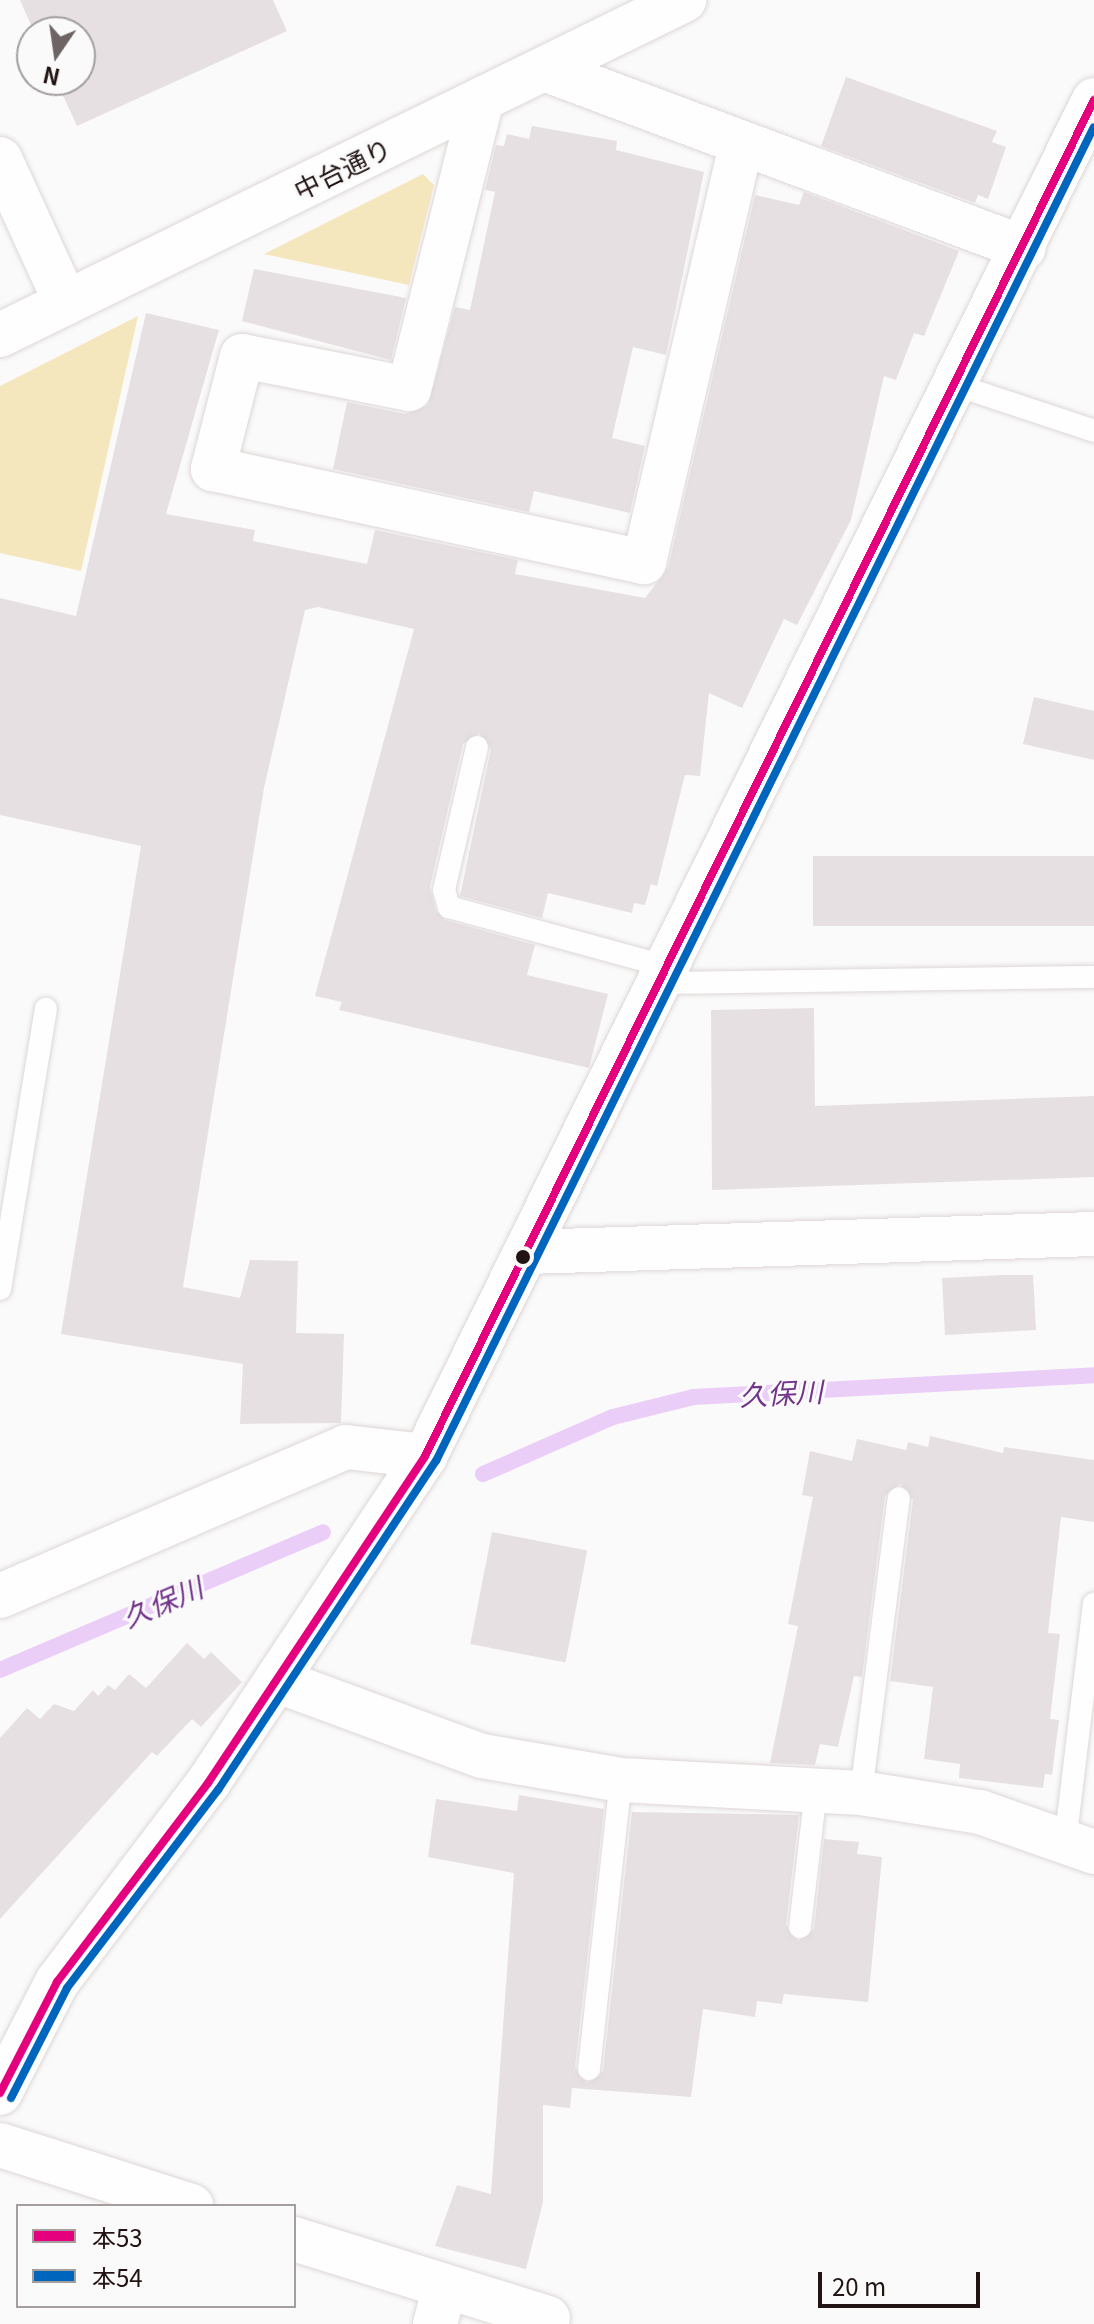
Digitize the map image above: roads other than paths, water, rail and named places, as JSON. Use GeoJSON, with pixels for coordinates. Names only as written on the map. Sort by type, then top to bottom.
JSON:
{"type":"FeatureCollection","features":[{"type":"Feature","properties":{"kind":"street","name":"中台通り"},"geometry":{"type":"LineString","coordinates":[[0,335],[684,0]]}},
{"type":"Feature","properties":{"kind":"street"},"geometry":{"type":"LineString","coordinates":[[544,69],[740,148],[1024,248]]}},
{"type":"Feature","properties":{"kind":"street"},"geometry":{"type":"LineString","coordinates":[[482,99],[409,389],[242,356],[213,469],[644,562],[740,148]]}},
{"type":"Feature","properties":{"kind":"street"},"geometry":{"type":"LineString","coordinates":[[0,2093],[57,1982],[278,1681],[425,1456],[662,974],[959,386],[1094,100]]}},
{"type":"Feature","properties":{"kind":"street"},"geometry":{"type":"LineString","coordinates":[[0,159],[66,303]]}},
{"type":"Feature","properties":{"kind":"street"},"geometry":{"type":"LineString","coordinates":[[527,1252],[1094,1234]]}},
{"type":"Feature","properties":{"kind":"street"},"geometry":{"type":"LineString","coordinates":[[0,1596],[346,1447],[425,1456]]}},
{"type":"Feature","properties":{"kind":"street"},"geometry":{"type":"LineString","coordinates":[[278,1681],[482,1756],[621,1780],[861,1793],[980,1812],[1080,1847]]}},
{"type":"Feature","properties":{"kind":"street"},"geometry":{"type":"LineString","coordinates":[[0,2145],[185,2204]]}},
{"type":"Feature","properties":{"kind":"street"},"geometry":{"type":"LineString","coordinates":[[296,2240],[440,2305],[548,2318]]}},
{"type":"Feature","properties":{"kind":"lane"},"geometry":{"type":"LineString","coordinates":[[959,386],[1094,431]]}},
{"type":"Feature","properties":{"kind":"lane"},"geometry":{"type":"LineString","coordinates":[[477,747],[444,890],[449,907],[662,974],[1094,977]]}},
{"type":"Feature","properties":{"kind":"lane"},"geometry":{"type":"LineString","coordinates":[[0,1289],[9,1177],[46,1009]]}},
{"type":"Feature","properties":{"kind":"lane"},"geometry":{"type":"LineString","coordinates":[[861,1793],[899,1498]]}},
{"type":"Feature","properties":{"kind":"lane"},"geometry":{"type":"LineString","coordinates":[[1080,1847],[1094,1604]]}},
{"type":"Feature","properties":{"kind":"lane"},"geometry":{"type":"LineString","coordinates":[[589,2069],[621,1780]]}},
{"type":"Feature","properties":{"kind":"lane"},"geometry":{"type":"LineString","coordinates":[[800,1927],[816,1791]]}},
{"type":"Feature","properties":{"kind":"waterway","name":"久保川"},"geometry":{"type":"LineString","coordinates":[[483,1474],[613,1417],[693,1397],[1094,1375]]}},
{"type":"Feature","properties":{"kind":"waterway","name":"久保川"},"geometry":{"type":"LineString","coordinates":[[0,1670],[323,1532]]}}]}
